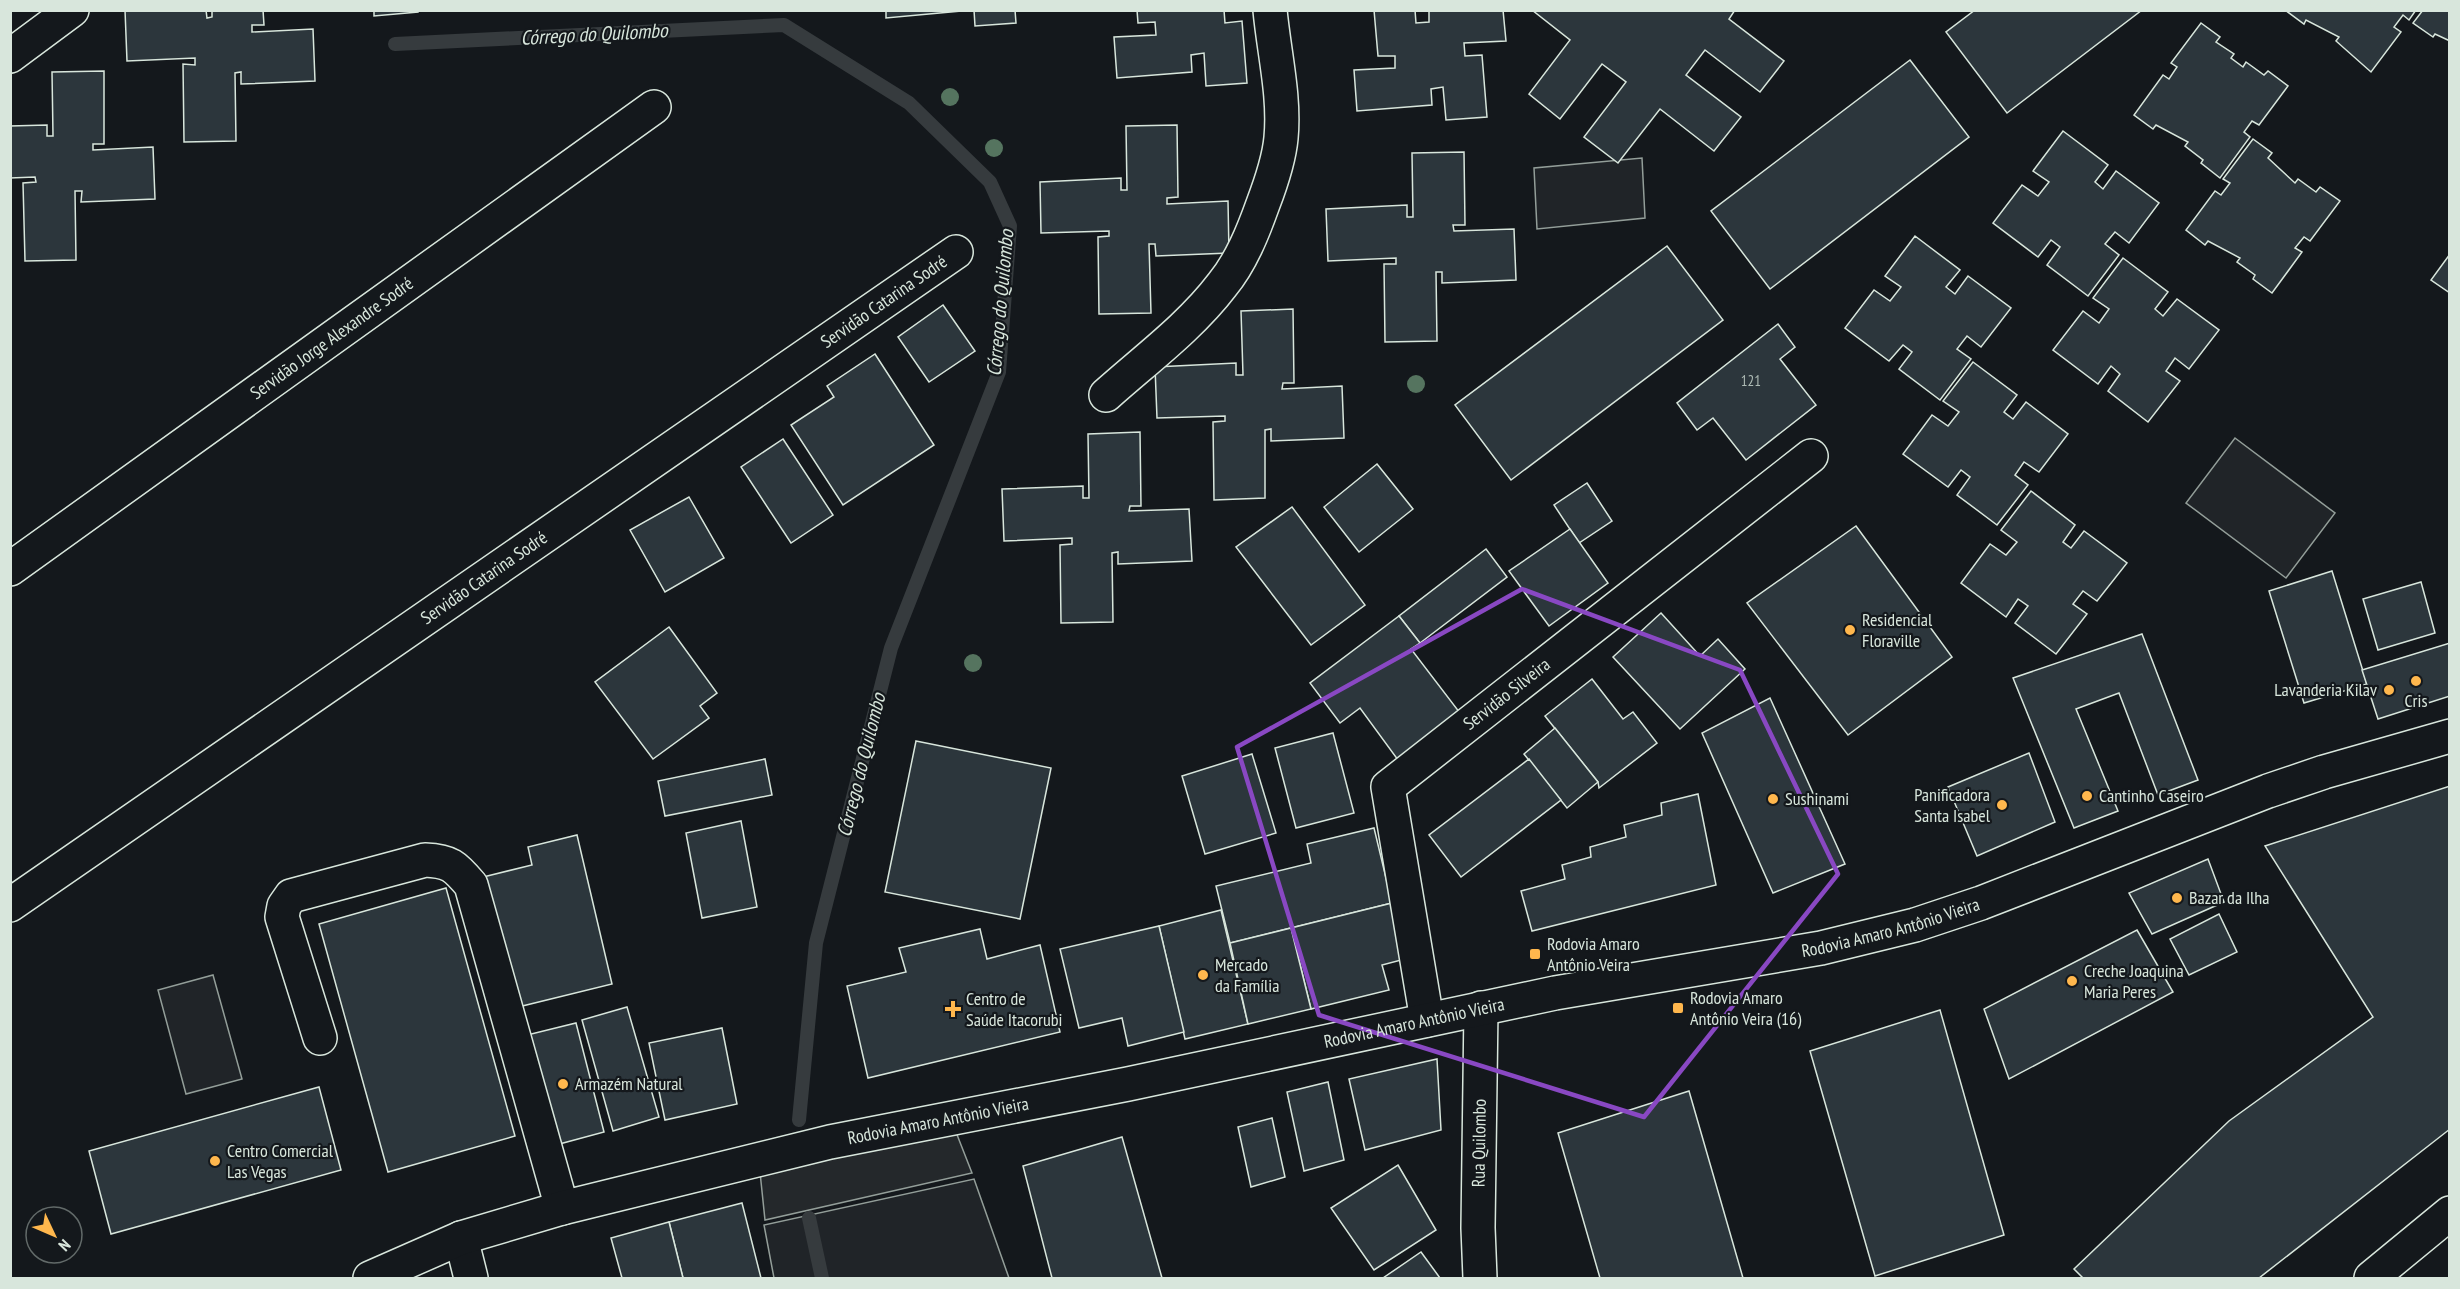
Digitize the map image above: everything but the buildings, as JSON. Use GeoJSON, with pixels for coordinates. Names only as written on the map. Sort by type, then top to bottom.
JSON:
{"type":"FeatureCollection","features":[{"type":"Feature","properties":{"kind":"street"},"geometry":{"type":"LineString","coordinates":[[10,56],[72,10]]}},
{"type":"Feature","properties":{"kind":"street"},"geometry":{"type":"LineString","coordinates":[[1106,395],[1193,317],[1223,285],[1244,250],[1255,225],[1272,182],[1281,139],[1280,91],[1270,10]]}},
{"type":"Feature","properties":{"kind":"street","name":"Servidão Jorge Alexandre Sodré"},"geometry":{"type":"LineString","coordinates":[[10,569],[654,107]]}},
{"type":"Feature","properties":{"kind":"street","name":"Servidão Catarina Sodré"},"geometry":{"type":"LineString","coordinates":[[10,905],[956,252]]}},
{"type":"Feature","properties":{"kind":"street","name":"Servidão Silveira"},"geometry":{"type":"LineString","coordinates":[[1426,1020],[1388,787],[1811,456]]}},
{"type":"Feature","properties":{"kind":"street","name":"Rodovia Amaro Antônio Vieira"},"geometry":{"type":"LineString","coordinates":[[370,1278],[461,1238],[562,1208],[830,1142],[1128,1084],[1555,993],[1821,948],[1915,925],[1981,903],[2268,791],[2334,769],[2450,736]]}},
{"type":"Feature","properties":{"kind":"street"},"geometry":{"type":"LineString","coordinates":[[320,1038],[282,917],[284,906],[291,896],[425,860],[444,861],[461,873],[471,885],[562,1208]]}},
{"type":"Feature","properties":{"kind":"street","name":"Rua Quilombo"},"geometry":{"type":"LineString","coordinates":[[1480,1278],[1478,1228],[1481,1008]]}},
{"type":"Feature","properties":{"kind":"street"},"geometry":{"type":"LineString","coordinates":[[2371,1278],[2450,1213]]}},
{"type":"Feature","properties":{"kind":"street"},"geometry":{"type":"LineString","coordinates":[[461,1238],[471,1278]]}},
{"type":"Feature","properties":{"kind":"highlighted area"},"geometry":{"type":"Polygon","coordinates":[[[1522,589],[1740,670],[1838,874],[1644,1117],[1319,1015],[1237,747],[1522,589]]]}},
{"type":"Feature","properties":{"kind":"shaded area"},"geometry":{"type":"Polygon","coordinates":[[[1642,158],[1645,218],[1537,229],[1534,168],[1642,158]]]}},
{"type":"Feature","properties":{"kind":"shaded area"},"geometry":{"type":"Polygon","coordinates":[[[2235,438],[2335,513],[2286,578],[2186,503],[2235,438]]]}},
{"type":"Feature","properties":{"kind":"shaded area"},"geometry":{"type":"Polygon","coordinates":[[[213,975],[242,1079],[186,1094],[158,990],[213,975]]]}},
{"type":"Feature","properties":{"kind":"shaded area"},"geometry":{"type":"Polygon","coordinates":[[[954,1127],[972,1173],[765,1220],[760,1172],[954,1127]]]}},
{"type":"Feature","properties":{"kind":"shaded area"},"geometry":{"type":"Polygon","coordinates":[[[974,1179],[1009,1278],[774,1278],[764,1225],[974,1179]]]}},
{"type":"Feature","properties":{"kind":"waterway","name":"Córrego do Quilombo"},"geometry":{"type":"LineString","coordinates":[[395,44],[784,25],[909,103],[990,182],[1010,226],[999,372],[891,648],[816,943],[799,1120]]}},
{"type":"Feature","properties":{"kind":"waterway","name":"Córrego do Quilombo"},"geometry":{"type":"LineString","coordinates":[[809,1218],[822,1278]]}},
{"type":"Feature","properties":{"kind":"place","name":"Residencial Floraville"},"geometry":{"type":"Point","coordinates":[1850,630]}},
{"type":"Feature","properties":{"kind":"place","name":"Cris"},"geometry":{"type":"Point","coordinates":[2416,681]}},
{"type":"Feature","properties":{"kind":"place","name":"Lavanderia Kilav"},"geometry":{"type":"Point","coordinates":[2389,690]}},
{"type":"Feature","properties":{"kind":"place","name":"Cantinho Caseiro"},"geometry":{"type":"Point","coordinates":[2087,796]}},
{"type":"Feature","properties":{"kind":"place","name":"Sushinami"},"geometry":{"type":"Point","coordinates":[1773,799]}},
{"type":"Feature","properties":{"kind":"place","name":"Panificadora Santa Isabel"},"geometry":{"type":"Point","coordinates":[2002,805]}},
{"type":"Feature","properties":{"kind":"place","name":"Bazar da Ilha"},"geometry":{"type":"Point","coordinates":[2177,898]}},
{"type":"Feature","properties":{"kind":"place","name":"Rodovia Amaro Antônio Veira"},"geometry":{"type":"Point","coordinates":[1535,954]}},
{"type":"Feature","properties":{"kind":"place","name":"Mercado da Família"},"geometry":{"type":"Point","coordinates":[1203,975]}},
{"type":"Feature","properties":{"kind":"place","name":"Creche Joaquina Maria Peres"},"geometry":{"type":"Point","coordinates":[2072,981]}},
{"type":"Feature","properties":{"kind":"place","name":"Rodovia Amaro Antônio Veira (16)"},"geometry":{"type":"Point","coordinates":[1678,1008]}},
{"type":"Feature","properties":{"kind":"place","name":"Centro de Saúde Itacorubi"},"geometry":{"type":"Point","coordinates":[953,1009]}},
{"type":"Feature","properties":{"kind":"place","name":"Armazém Natural"},"geometry":{"type":"Point","coordinates":[563,1084]}},
{"type":"Feature","properties":{"kind":"place","name":"Centro Comercial Las Vegas"},"geometry":{"type":"Point","coordinates":[215,1161]}}]}
